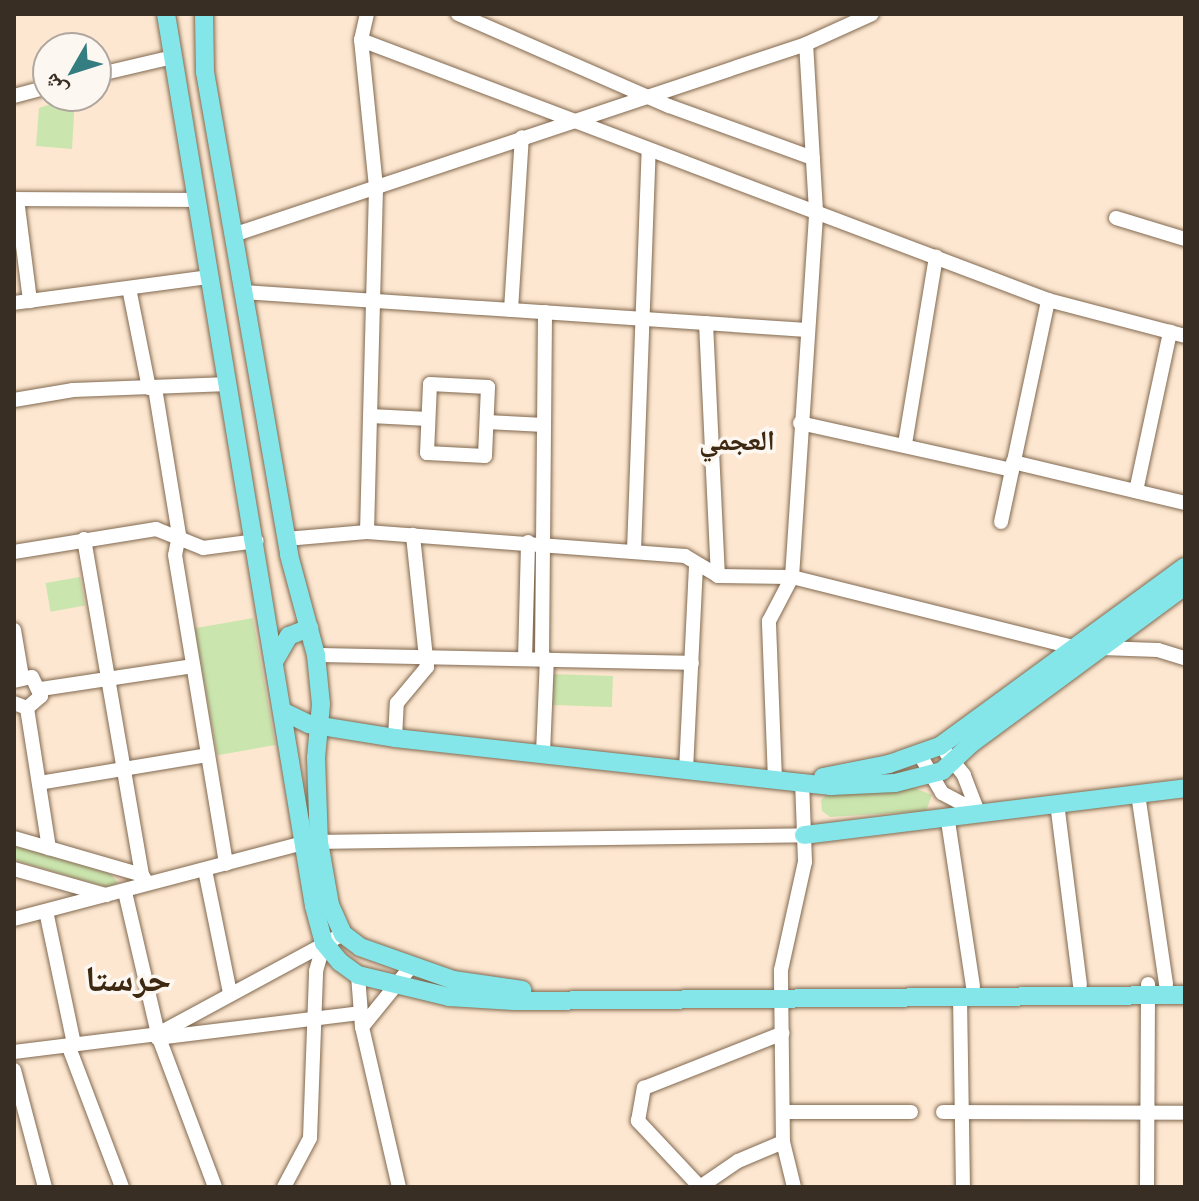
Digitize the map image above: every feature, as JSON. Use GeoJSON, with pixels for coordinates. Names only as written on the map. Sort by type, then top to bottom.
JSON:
{"type":"FeatureCollection","features":[{"type":"Feature","properties":{"kind":"main road"},"geometry":{"type":"LineString","coordinates":[[166,14],[257,541],[282,711],[311,842],[330,905],[343,934],[410,968],[515,990],[782,993]]}},
{"type":"Feature","properties":{"kind":"main road"},"geometry":{"type":"LineString","coordinates":[[204,14],[205,72],[286,539],[316,655],[319,726],[311,842],[324,943],[358,975],[449,997],[514,1001],[782,993],[1154,988],[1185,984]]}},
{"type":"Feature","properties":{"kind":"main road"},"geometry":{"type":"LineString","coordinates":[[217,314],[230,336],[253,346]]}},
{"type":"Feature","properties":{"kind":"main road"},"geometry":{"type":"LineString","coordinates":[[802,781],[920,755],[940,746],[1185,567]]}},
{"type":"Feature","properties":{"kind":"main road"},"geometry":{"type":"LineString","coordinates":[[282,711],[319,726],[395,738],[775,780],[856,785],[930,775],[954,763],[972,743],[1105,648],[1185,586]]}},
{"type":"Feature","properties":{"kind":"main road"},"geometry":{"type":"LineString","coordinates":[[275,660],[289,636],[309,628]]}},
{"type":"Feature","properties":{"kind":"main road"},"geometry":{"type":"LineString","coordinates":[[804,835],[948,821],[978,812],[1185,788]]}},
{"type":"Feature","properties":{"kind":"main road"},"geometry":{"type":"LineString","coordinates":[[967,991],[1080,985],[1154,988],[1185,995]]}},
{"type":"Feature","properties":{"kind":"street"},"geometry":{"type":"LineString","coordinates":[[367,14],[361,40],[376,187],[367,532]]}},
{"type":"Feature","properties":{"kind":"street"},"geometry":{"type":"LineString","coordinates":[[458,14],[646,95],[813,158]]}},
{"type":"Feature","properties":{"kind":"street"},"geometry":{"type":"LineString","coordinates":[[233,235],[806,44],[872,14]]}},
{"type":"Feature","properties":{"kind":"street"},"geometry":{"type":"LineString","coordinates":[[361,40],[1048,300],[1180,330],[1136,491]]}},
{"type":"Feature","properties":{"kind":"street"},"geometry":{"type":"LineString","coordinates":[[775,780],[769,621],[792,577],[816,211],[806,44]]}},
{"type":"Feature","properties":{"kind":"street"},"geometry":{"type":"LineString","coordinates":[[112,71],[173,57]]}},
{"type":"Feature","properties":{"kind":"street"},"geometry":{"type":"LineString","coordinates":[[511,310],[522,137]]}},
{"type":"Feature","properties":{"kind":"street"},"geometry":{"type":"LineString","coordinates":[[634,551],[649,150]]}},
{"type":"Feature","properties":{"kind":"street"},"geometry":{"type":"LineString","coordinates":[[30,301],[15,199],[197,200]]}},
{"type":"Feature","properties":{"kind":"street"},"geometry":{"type":"LineString","coordinates":[[1116,218],[1185,239]]}},
{"type":"Feature","properties":{"kind":"street"},"geometry":{"type":"LineString","coordinates":[[905,444],[936,257]]}},
{"type":"Feature","properties":{"kind":"street"},"geometry":{"type":"LineString","coordinates":[[14,303],[210,277]]}},
{"type":"Feature","properties":{"kind":"street"},"geometry":{"type":"LineString","coordinates":[[129,288],[152,388],[179,535],[175,555],[226,864]]}},
{"type":"Feature","properties":{"kind":"street"},"geometry":{"type":"LineString","coordinates":[[243,292],[807,330]]}},
{"type":"Feature","properties":{"kind":"street"},"geometry":{"type":"LineString","coordinates":[[1001,522],[1048,300]]}},
{"type":"Feature","properties":{"kind":"street"},"geometry":{"type":"LineString","coordinates":[[525,659],[544,425],[545,312]]}},
{"type":"Feature","properties":{"kind":"street"},"geometry":{"type":"LineString","coordinates":[[706,323],[718,576]]}},
{"type":"Feature","properties":{"kind":"street"},"geometry":{"type":"LineString","coordinates":[[14,400],[73,390],[229,384]]}},
{"type":"Feature","properties":{"kind":"street"},"geometry":{"type":"LineString","coordinates":[[430,384],[488,387],[487,422],[485,456],[427,453],[430,384]]}},
{"type":"Feature","properties":{"kind":"street"},"geometry":{"type":"LineString","coordinates":[[371,416],[428,419]]}},
{"type":"Feature","properties":{"kind":"street"},"geometry":{"type":"LineString","coordinates":[[487,422],[544,425]]}},
{"type":"Feature","properties":{"kind":"street"},"geometry":{"type":"LineString","coordinates":[[800,423],[1185,503]]}},
{"type":"Feature","properties":{"kind":"street"},"geometry":{"type":"LineString","coordinates":[[14,552],[156,529],[179,535],[203,548],[257,541]]}},
{"type":"Feature","properties":{"kind":"street"},"geometry":{"type":"LineString","coordinates":[[286,539],[367,532],[685,556],[696,566],[718,576],[792,577],[1073,647],[1158,650],[1185,658]]}},
{"type":"Feature","properties":{"kind":"street"},"geometry":{"type":"LineString","coordinates":[[395,738],[397,703],[425,675],[427,656],[413,535]]}},
{"type":"Feature","properties":{"kind":"street"},"geometry":{"type":"LineString","coordinates":[[84,539],[145,880]]}},
{"type":"Feature","properties":{"kind":"street"},"geometry":{"type":"LineString","coordinates":[[535,543],[544,659],[543,753]]}},
{"type":"Feature","properties":{"kind":"street"},"geometry":{"type":"LineString","coordinates":[[686,770],[696,566]]}},
{"type":"Feature","properties":{"kind":"street"},"geometry":{"type":"LineString","coordinates":[[14,630],[18,679],[36,680],[41,689],[39,702],[21,706],[39,783],[49,848]]}},
{"type":"Feature","properties":{"kind":"street"},"geometry":{"type":"LineString","coordinates":[[316,655],[692,663]]}},
{"type":"Feature","properties":{"kind":"street"},"geometry":{"type":"LineString","coordinates":[[41,689],[193,666]]}},
{"type":"Feature","properties":{"kind":"street"},"geometry":{"type":"LineString","coordinates":[[940,746],[954,763],[978,812]]}},
{"type":"Feature","properties":{"kind":"street"},"geometry":{"type":"LineString","coordinates":[[39,783],[208,755]]}},
{"type":"Feature","properties":{"kind":"street"},"geometry":{"type":"LineString","coordinates":[[920,755],[942,793],[978,812]]}},
{"type":"Feature","properties":{"kind":"street"},"geometry":{"type":"LineString","coordinates":[[794,1187],[783,1142],[782,993],[805,862],[802,781]]}},
{"type":"Feature","properties":{"kind":"street"},"geometry":{"type":"LineString","coordinates":[[1138,794],[1154,988],[1147,1113],[1147,1187]]}},
{"type":"Feature","properties":{"kind":"street"},"geometry":{"type":"LineString","coordinates":[[1057,803],[1080,985]]}},
{"type":"Feature","properties":{"kind":"street"},"geometry":{"type":"LineString","coordinates":[[948,821],[967,991],[962,1112],[963,1187]]}},
{"type":"Feature","properties":{"kind":"street"},"geometry":{"type":"LineString","coordinates":[[14,919],[125,892],[145,880],[205,870],[311,842],[804,835]]}},
{"type":"Feature","properties":{"kind":"street"},"geometry":{"type":"LineString","coordinates":[[14,838],[145,880]]}},
{"type":"Feature","properties":{"kind":"street"},"geometry":{"type":"LineString","coordinates":[[14,869],[110,896]]}},
{"type":"Feature","properties":{"kind":"street"},"geometry":{"type":"LineString","coordinates":[[205,870],[230,993]]}},
{"type":"Feature","properties":{"kind":"street"},"geometry":{"type":"LineString","coordinates":[[125,892],[159,1036],[215,1187]]}},
{"type":"Feature","properties":{"kind":"street"},"geometry":{"type":"LineString","coordinates":[[46,911],[72,1047],[122,1187]]}},
{"type":"Feature","properties":{"kind":"street"},"geometry":{"type":"LineString","coordinates":[[159,1036],[230,993],[343,934]]}},
{"type":"Feature","properties":{"kind":"street"},"geometry":{"type":"LineString","coordinates":[[284,1187],[310,1138],[317,963],[324,943]]}},
{"type":"Feature","properties":{"kind":"street"},"geometry":{"type":"LineString","coordinates":[[14,1055],[159,1036],[316,1021],[361,1020],[383,997],[400,986],[410,968]]}},
{"type":"Feature","properties":{"kind":"street"},"geometry":{"type":"LineString","coordinates":[[358,975],[361,1020],[399,1187]]}},
{"type":"Feature","properties":{"kind":"street"},"geometry":{"type":"LineString","coordinates":[[783,1033],[644,1088],[638,1121],[700,1187],[738,1161],[783,1142]]}},
{"type":"Feature","properties":{"kind":"street"},"geometry":{"type":"LineString","coordinates":[[14,1070],[45,1187]]}},
{"type":"Feature","properties":{"kind":"street"},"geometry":{"type":"LineString","coordinates":[[783,1112],[911,1112]]}},
{"type":"Feature","properties":{"kind":"street"},"geometry":{"type":"LineString","coordinates":[[943,1112],[1185,1113]]}},
{"type":"Feature","properties":{"kind":"green space"},"geometry":{"type":"Polygon","coordinates":[[[39,112],[74,112],[72,149],[36,146],[39,112]]]}},
{"type":"Feature","properties":{"kind":"green space"},"geometry":{"type":"Polygon","coordinates":[[[80,577],[85,606],[51,612],[46,583],[80,577]]]}},
{"type":"Feature","properties":{"kind":"green space"},"geometry":{"type":"Polygon","coordinates":[[[253,618],[275,745],[217,755],[195,628],[253,618]]]}},
{"type":"Feature","properties":{"kind":"green space"},"geometry":{"type":"Polygon","coordinates":[[[553,674],[613,676],[612,707],[552,705],[553,674]]]}},
{"type":"Feature","properties":{"kind":"green space"},"geometry":{"type":"Polygon","coordinates":[[[912,787],[932,795],[926,811],[830,817],[822,811],[821,800],[828,793],[912,787]]]}},
{"type":"Feature","properties":{"kind":"green space"},"geometry":{"type":"Polygon","coordinates":[[[14,846],[111,874],[118,883],[107,887],[14,860],[14,846]]]}},
{"type":"Feature","properties":{"kind":"district","name":"العجمي"},"geometry":{"type":"Point","coordinates":[737,440]}},
{"type":"Feature","properties":{"kind":"district","name":"حرستا"},"geometry":{"type":"Point","coordinates":[128,979]}}]}
